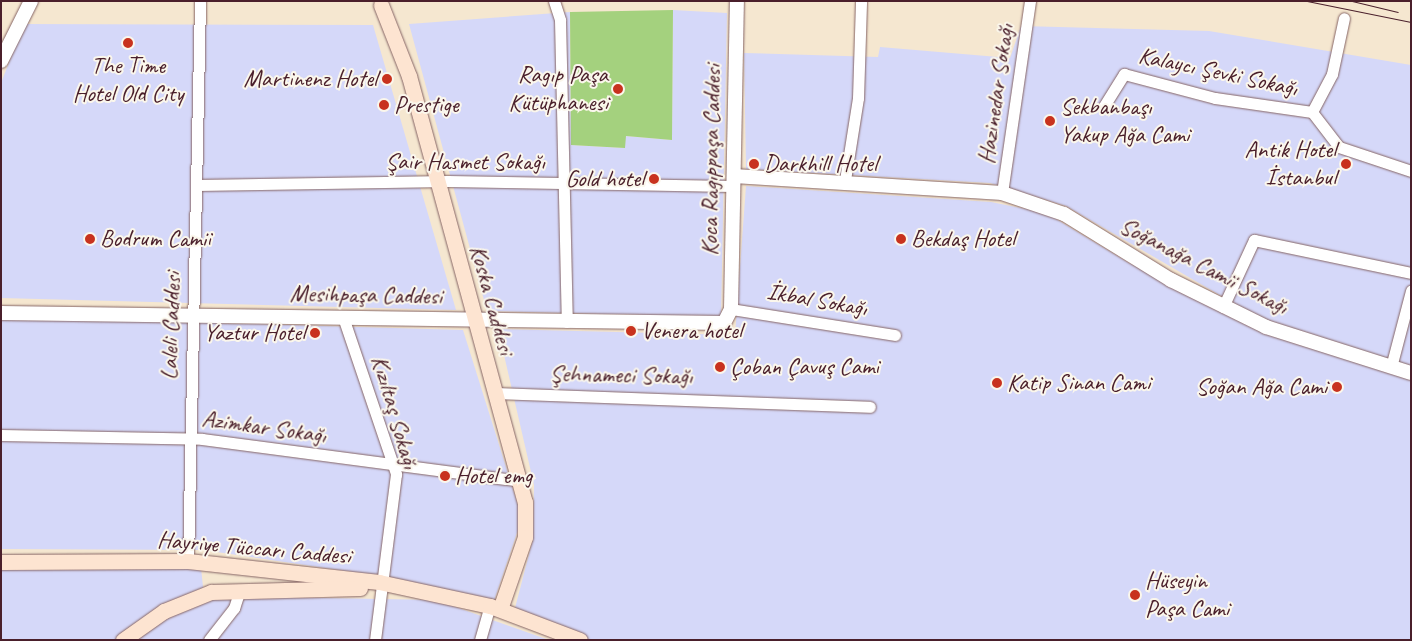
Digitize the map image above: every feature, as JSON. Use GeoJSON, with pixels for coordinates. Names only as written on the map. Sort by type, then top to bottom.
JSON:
{"type":"FeatureCollection","features":[{"type":"Feature","properties":{"kind":"main road","name":"Koska Caddesi"},"geometry":{"type":"LineString","coordinates":[[381,3],[410,76],[473,320],[520,481],[525,536],[495,608]]}},
{"type":"Feature","properties":{"kind":"main road","name":"Hayriye Tüccarı Caddesi"},"geometry":{"type":"LineString","coordinates":[[1,562],[188,561],[379,582],[495,608],[580,640]]}},
{"type":"Feature","properties":{"kind":"main road"},"geometry":{"type":"LineString","coordinates":[[123,640],[142,623],[186,599],[240,590],[364,588],[379,582]]}},
{"type":"Feature","properties":{"kind":"street"},"geometry":{"type":"LineString","coordinates":[[1,60],[31,1]]}},
{"type":"Feature","properties":{"kind":"street"},"geometry":{"type":"LineString","coordinates":[[554,1],[560,20],[568,322]]}},
{"type":"Feature","properties":{"kind":"street","name":"Koca Ragıppaşa Caddesi"},"geometry":{"type":"LineString","coordinates":[[729,314],[734,181],[737,1]]}},
{"type":"Feature","properties":{"kind":"street","name":"Hazinedar Sokağı"},"geometry":{"type":"LineString","coordinates":[[1002,193],[1030,1]]}},
{"type":"Feature","properties":{"kind":"street","name":"Laleli Caddesi"},"geometry":{"type":"LineString","coordinates":[[188,561],[200,2]]}},
{"type":"Feature","properties":{"kind":"street"},"geometry":{"type":"LineString","coordinates":[[845,180],[858,98],[861,2]]}},
{"type":"Feature","properties":{"kind":"street"},"geometry":{"type":"LineString","coordinates":[[1344,18],[1332,74],[1312,112],[1340,147],[1411,171]]}},
{"type":"Feature","properties":{"kind":"street","name":"Kalaycı Şevki Sokağı"},"geometry":{"type":"LineString","coordinates":[[1104,106],[1124,74],[1215,98],[1312,112]]}},
{"type":"Feature","properties":{"kind":"street","name":"Soğanağa Camii Sokağı"},"geometry":{"type":"LineString","coordinates":[[734,181],[845,180],[1002,193],[1064,214],[1224,307],[1266,327],[1411,373]]}},
{"type":"Feature","properties":{"kind":"street","name":"Şair Hasmet Sokağı"},"geometry":{"type":"LineString","coordinates":[[197,185],[564,184],[734,181]]}},
{"type":"Feature","properties":{"kind":"street"},"geometry":{"type":"LineString","coordinates":[[1224,307],[1254,240],[1411,273]]}},
{"type":"Feature","properties":{"kind":"street"},"geometry":{"type":"LineString","coordinates":[[1391,367],[1411,292]]}},
{"type":"Feature","properties":{"kind":"street","name":"Mesihpaşa Caddesi"},"geometry":{"type":"LineString","coordinates":[[1,312],[343,317],[715,326],[729,314]]}},
{"type":"Feature","properties":{"kind":"street","name":"İkbal Sokağı"},"geometry":{"type":"LineString","coordinates":[[729,314],[895,335]]}},
{"type":"Feature","properties":{"kind":"street","name":"Kızıltaş Sokağı"},"geometry":{"type":"LineString","coordinates":[[343,317],[394,466],[379,582],[375,640]]}},
{"type":"Feature","properties":{"kind":"street","name":"Şehnameci Sokağı"},"geometry":{"type":"LineString","coordinates":[[494,394],[747,400],[870,407]]}},
{"type":"Feature","properties":{"kind":"street","name":"Azimkar Sokağı"},"geometry":{"type":"LineString","coordinates":[[1,435],[190,438],[520,481]]}},
{"type":"Feature","properties":{"kind":"street"},"geometry":{"type":"LineString","coordinates":[[209,640],[234,608],[240,590]]}},
{"type":"Feature","properties":{"kind":"street"},"geometry":{"type":"LineString","coordinates":[[480,640],[495,608]]}},
{"type":"Feature","properties":{"kind":"shaded area"},"geometry":{"type":"Polygon","coordinates":[[[673,10],[727,13],[721,317],[487,311],[409,24],[570,12],[571,145],[625,148],[625,136],[672,140],[673,10]]]}},
{"type":"Feature","properties":{"kind":"shaded area"},"geometry":{"type":"Polygon","coordinates":[[[24,24],[373,25],[456,310],[1,298],[1,83],[24,24]]]}},
{"type":"Feature","properties":{"kind":"shaded area"},"geometry":{"type":"Polygon","coordinates":[[[1021,26],[1209,31],[1411,65],[1411,366],[1268,323],[1066,206],[990,183],[746,169],[744,53],[878,57],[880,47],[1010,58],[1021,26]]]}},
{"type":"Feature","properties":{"kind":"shaded area"},"geometry":{"type":"Polygon","coordinates":[[[746,186],[991,202],[1046,213],[1129,263],[1267,334],[1411,380],[1411,640],[591,640],[515,608],[533,539],[534,485],[498,329],[735,335],[746,186]]]}},
{"type":"Feature","properties":{"kind":"shaded area"},"geometry":{"type":"Polygon","coordinates":[[[1,317],[463,330],[522,518],[494,601],[359,573],[203,550],[1,549],[1,317]]]}},
{"type":"Feature","properties":{"kind":"shaded area"},"geometry":{"type":"Polygon","coordinates":[[[1,568],[201,568],[204,596],[436,600],[549,640],[1,640],[1,568]]]}},
{"type":"Feature","properties":{"kind":"green space"},"geometry":{"type":"Polygon","coordinates":[[[673,10],[672,140],[626,136],[625,148],[571,145],[570,12],[673,10]]]}},
{"type":"Feature","properties":{"kind":"tram line"},"geometry":{"type":"LineString","coordinates":[[1307,1],[1411,22]]}},
{"type":"Feature","properties":{"kind":"tram line"},"geometry":{"type":"LineString","coordinates":[[1352,1],[1398,12]]}},
{"type":"Feature","properties":{"kind":"place","name":"The Time Hotel Old City"},"geometry":{"type":"Point","coordinates":[128,43]}},
{"type":"Feature","properties":{"kind":"place","name":"Martinenz Hotel"},"geometry":{"type":"Point","coordinates":[387,79]}},
{"type":"Feature","properties":{"kind":"place","name":"Ragıp Paşa Kütüphanesi"},"geometry":{"type":"Point","coordinates":[618,89]}},
{"type":"Feature","properties":{"kind":"place","name":"Prestige"},"geometry":{"type":"Point","coordinates":[384,105]}},
{"type":"Feature","properties":{"kind":"place","name":"Sekbanbaşı Yakup Ağa Cami"},"geometry":{"type":"Point","coordinates":[1050,121]}},
{"type":"Feature","properties":{"kind":"place","name":"Darkhill Hotel"},"geometry":{"type":"Point","coordinates":[754,164]}},
{"type":"Feature","properties":{"kind":"place","name":"Antik Hotel İstanbul"},"geometry":{"type":"Point","coordinates":[1346,164]}},
{"type":"Feature","properties":{"kind":"place","name":"Gold hotel"},"geometry":{"type":"Point","coordinates":[654,179]}},
{"type":"Feature","properties":{"kind":"place","name":"Bodrum Camii"},"geometry":{"type":"Point","coordinates":[90,239]}},
{"type":"Feature","properties":{"kind":"place","name":"Bekdaş Hotel"},"geometry":{"type":"Point","coordinates":[901,239]}},
{"type":"Feature","properties":{"kind":"place","name":"Venera hotel"},"geometry":{"type":"Point","coordinates":[631,331]}},
{"type":"Feature","properties":{"kind":"place","name":"Yaztur Hotel"},"geometry":{"type":"Point","coordinates":[315,333]}},
{"type":"Feature","properties":{"kind":"place","name":"Çoban Çavuş Cami"},"geometry":{"type":"Point","coordinates":[720,367]}},
{"type":"Feature","properties":{"kind":"place","name":"Katip Sinan Cami"},"geometry":{"type":"Point","coordinates":[997,383]}},
{"type":"Feature","properties":{"kind":"place","name":"Soğan Ağa Cami"},"geometry":{"type":"Point","coordinates":[1337,387]}},
{"type":"Feature","properties":{"kind":"place","name":"Hotel emg"},"geometry":{"type":"Point","coordinates":[445,476]}},
{"type":"Feature","properties":{"kind":"place","name":"Hüseyin Paşa Cami"},"geometry":{"type":"Point","coordinates":[1135,595]}}]}
